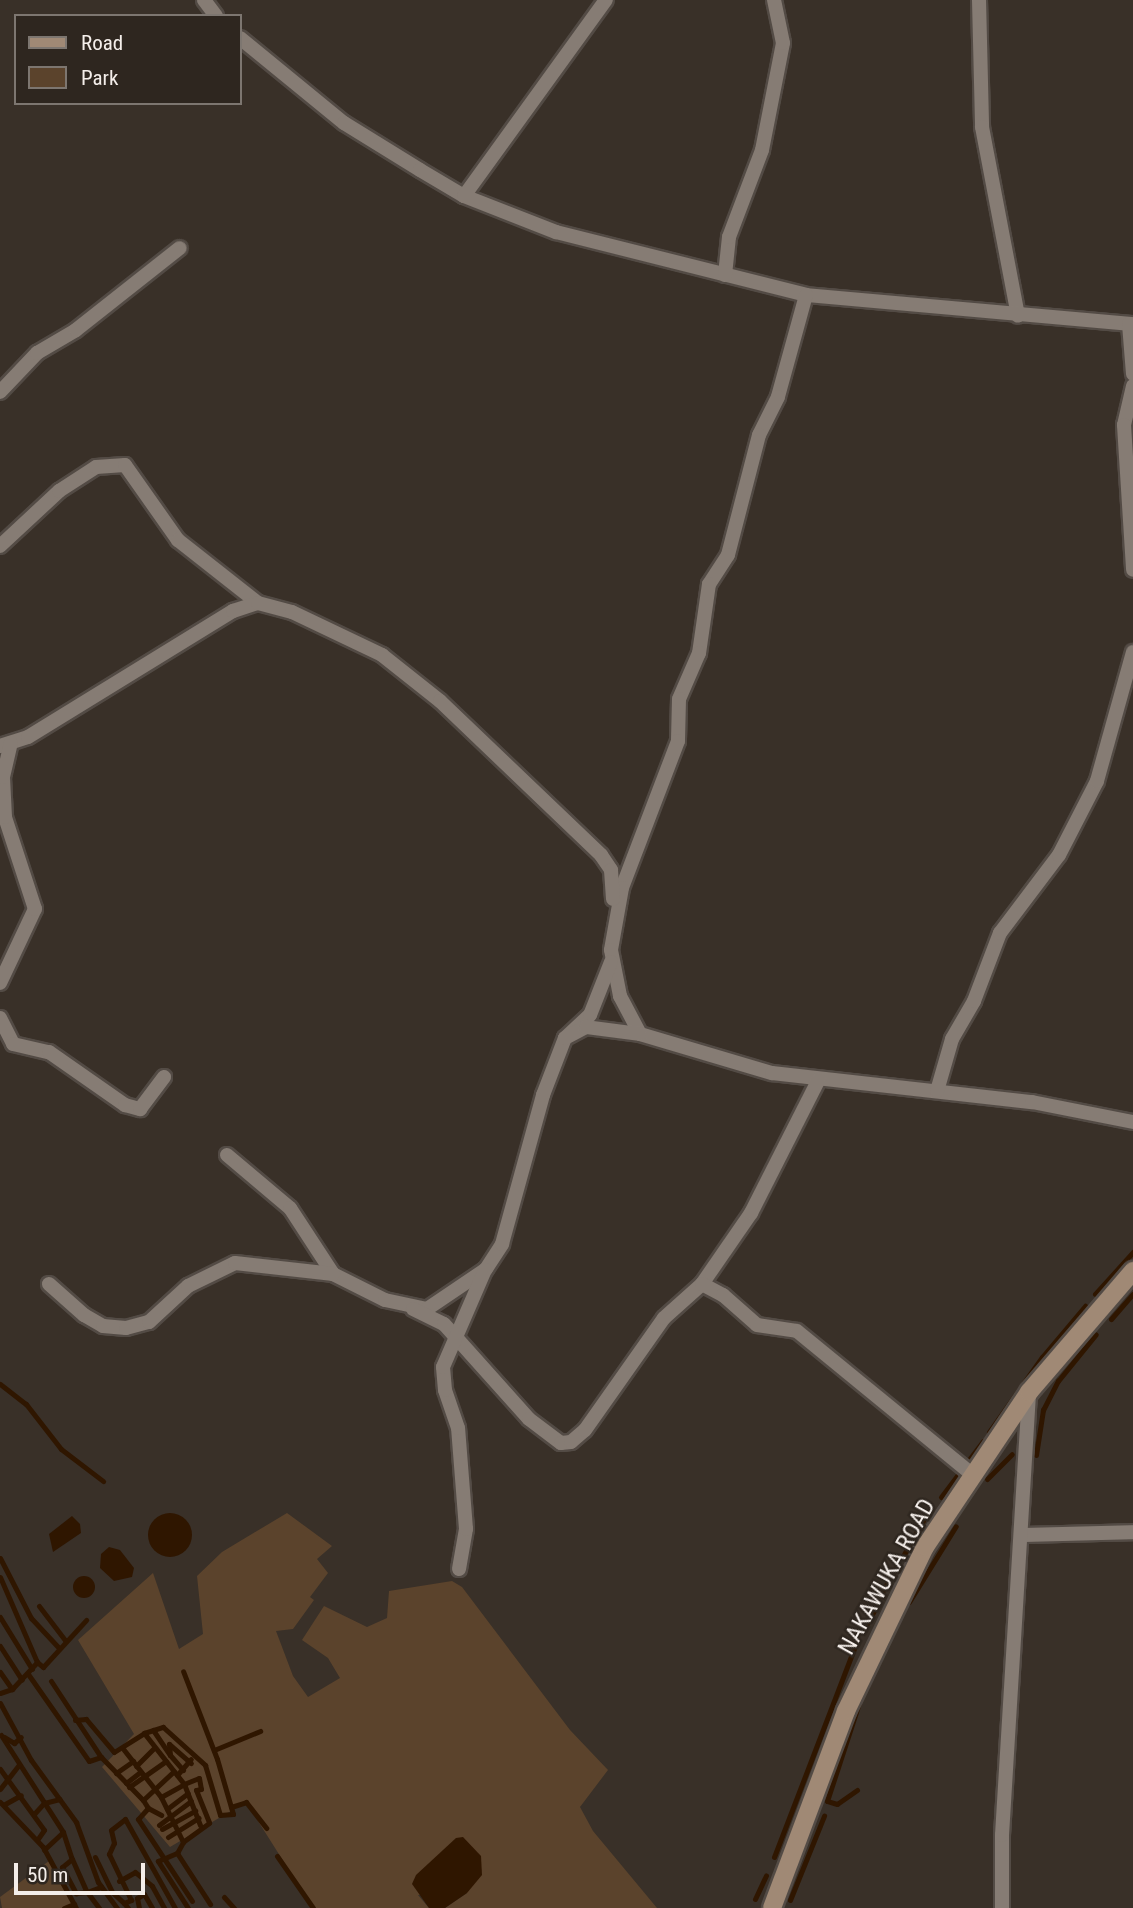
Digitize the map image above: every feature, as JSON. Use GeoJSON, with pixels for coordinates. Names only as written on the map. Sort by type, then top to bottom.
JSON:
{"type":"FeatureCollection","features":[{"type":"Feature","properties":{"kind":"main road","name":"NAKAWUKA ROAD"},"geometry":{"type":"LineString","coordinates":[[772,1908],[869,1657],[925,1547],[1029,1392],[1133,1271]]}},
{"type":"Feature","properties":{"kind":"street"},"geometry":{"type":"LineString","coordinates":[[464,196],[606,0]]}},
{"type":"Feature","properties":{"kind":"street"},"geometry":{"type":"LineString","coordinates":[[725,275],[729,237],[762,150],[783,43],[774,0]]}},
{"type":"Feature","properties":{"kind":"street"},"geometry":{"type":"LineString","coordinates":[[979,0],[982,127],[1017,316]]}},
{"type":"Feature","properties":{"kind":"street"},"geometry":{"type":"LineString","coordinates":[[242,40],[344,123],[464,196],[556,232],[806,295],[1017,316],[1131,324],[1133,373]]}},
{"type":"Feature","properties":{"kind":"street"},"geometry":{"type":"LineString","coordinates":[[0,392],[37,353],[76,330],[180,248]]}},
{"type":"Feature","properties":{"kind":"street"},"geometry":{"type":"LineString","coordinates":[[640,1034],[620,996],[611,950],[622,888],[678,741],[679,699],[699,653],[709,584],[728,555],[759,435],[778,397],[806,295]]}},
{"type":"Feature","properties":{"kind":"street"},"geometry":{"type":"LineString","coordinates":[[1133,386],[1124,425],[1124,470],[1133,570]]}},
{"type":"Feature","properties":{"kind":"street"},"geometry":{"type":"LineString","coordinates":[[0,546],[59,491],[96,467],[125,466],[178,540],[258,603],[292,612],[382,655],[440,701],[601,855],[614,887],[610,967],[590,1015],[565,1038],[543,1095],[502,1244],[486,1269],[443,1367],[445,1390],[458,1428],[466,1517],[459,1569]]}},
{"type":"Feature","properties":{"kind":"street"},"geometry":{"type":"LineString","coordinates":[[0,983],[35,909],[34,895],[9,836],[2,775],[5,744],[28,737],[233,611],[258,603]]}},
{"type":"Feature","properties":{"kind":"street"},"geometry":{"type":"LineString","coordinates":[[937,1091],[952,1039],[974,1001],[1000,933],[1059,855],[1097,781],[1133,652]]}},
{"type":"Feature","properties":{"kind":"street"},"geometry":{"type":"LineString","coordinates":[[0,1018],[13,1044],[49,1052],[125,1105],[140,1109],[164,1077]]}},
{"type":"Feature","properties":{"kind":"street"},"geometry":{"type":"LineString","coordinates":[[565,1038],[586,1027],[640,1034],[772,1073],[1032,1102],[1133,1122]]}},
{"type":"Feature","properties":{"kind":"street"},"geometry":{"type":"LineString","coordinates":[[49,1284],[83,1315],[103,1326],[126,1328],[149,1322],[188,1286],[235,1263],[333,1275],[358,1290],[433,1316],[552,1440],[571,1442],[585,1430],[664,1318],[702,1284],[751,1213],[819,1079]]}},
{"type":"Feature","properties":{"kind":"street"},"geometry":{"type":"LineString","coordinates":[[227,1155],[290,1208],[333,1275]]}},
{"type":"Feature","properties":{"kind":"street"},"geometry":{"type":"LineString","coordinates":[[414,1309],[427,1309],[445,1299],[486,1269]]}},
{"type":"Feature","properties":{"kind":"street"},"geometry":{"type":"LineString","coordinates":[[702,1284],[723,1295],[757,1325],[797,1331],[973,1475]]}},
{"type":"Feature","properties":{"kind":"street"},"geometry":{"type":"LineString","coordinates":[[1002,1908],[1029,1392]]}},
{"type":"Feature","properties":{"kind":"street"},"geometry":{"type":"LineString","coordinates":[[1021,1535],[1133,1532]]}},
{"type":"Feature","properties":{"kind":"green space"},"geometry":{"type":"Polygon","coordinates":[[[287,1513],[332,1546],[317,1559],[328,1573],[310,1597],[314,1600],[293,1629],[276,1631],[293,1676],[308,1697],[340,1678],[328,1658],[302,1640],[324,1606],[367,1627],[387,1618],[389,1591],[452,1581],[462,1587],[570,1730],[608,1770],[580,1807],[593,1831],[657,1908],[445,1908],[467,1893],[418,1895],[429,1908],[313,1908],[246,1802],[170,1847],[102,1767],[134,1734],[78,1640],[153,1573],[179,1649],[203,1634],[197,1576],[222,1552],[287,1513]]]}},
{"type":"Feature","properties":{"kind":"green space"},"geometry":{"type":"Polygon","coordinates":[[[49,1861],[76,1908],[2,1908],[0,1897],[49,1861]]]}},
{"type":"Feature","properties":{"kind":"shaded area"},"geometry":{"type":"Polygon","coordinates":[[[170,1513],[185,1520],[192,1535],[185,1550],[170,1557],[155,1550],[148,1535],[155,1520],[170,1513]]]}},
{"type":"Feature","properties":{"kind":"shaded area"},"geometry":{"type":"Polygon","coordinates":[[[72,1516],[80,1524],[81,1533],[53,1552],[49,1534],[72,1516]]]}},
{"type":"Feature","properties":{"kind":"shaded area"},"geometry":{"type":"Polygon","coordinates":[[[109,1547],[120,1550],[134,1568],[132,1577],[114,1581],[100,1568],[101,1554],[109,1547]]]}},
{"type":"Feature","properties":{"kind":"shaded area"},"geometry":{"type":"Polygon","coordinates":[[[80,1576],[88,1576],[95,1583],[95,1591],[88,1598],[80,1598],[73,1591],[73,1583],[80,1576]]]}},
{"type":"Feature","properties":{"kind":"shaded area"},"geometry":{"type":"Polygon","coordinates":[[[463,1837],[481,1856],[482,1875],[467,1893],[445,1908],[429,1908],[412,1884],[416,1875],[456,1838],[463,1837]]]}},
{"type":"Feature","properties":{"kind":"waterway"},"geometry":{"type":"LineString","coordinates":[[1095,1294],[1133,1252]]}},
{"type":"Feature","properties":{"kind":"waterway"},"geometry":{"type":"LineString","coordinates":[[1111,1319],[1133,1294]]}},
{"type":"Feature","properties":{"kind":"waterway"},"geometry":{"type":"LineString","coordinates":[[989,1432],[1042,1357],[1085,1306]]}},
{"type":"Feature","properties":{"kind":"waterway"},"geometry":{"type":"LineString","coordinates":[[1036,1455],[1043,1410],[1058,1381],[1096,1334]]}},
{"type":"Feature","properties":{"kind":"waterway"},"geometry":{"type":"LineString","coordinates":[[0,1384],[26,1404],[61,1449],[103,1481]]}},
{"type":"Feature","properties":{"kind":"waterway"},"geometry":{"type":"LineString","coordinates":[[968,1461],[983,1441]]}},
{"type":"Feature","properties":{"kind":"waterway"},"geometry":{"type":"LineString","coordinates":[[987,1479],[1012,1454]]}},
{"type":"Feature","properties":{"kind":"waterway"},"geometry":{"type":"LineString","coordinates":[[941,1497],[960,1472]]}},
{"type":"Feature","properties":{"kind":"waterway"},"geometry":{"type":"LineString","coordinates":[[903,1556],[929,1510]]}},
{"type":"Feature","properties":{"kind":"waterway"},"geometry":{"type":"LineString","coordinates":[[909,1602],[956,1526]]}},
{"type":"Feature","properties":{"kind":"waterway"},"geometry":{"type":"LineString","coordinates":[[0,1558],[31,1618],[58,1647]]}},
{"type":"Feature","properties":{"kind":"waterway"},"geometry":{"type":"LineString","coordinates":[[882,1592],[898,1564]]}},
{"type":"Feature","properties":{"kind":"waterway"},"geometry":{"type":"LineString","coordinates":[[0,1577],[37,1662]]}},
{"type":"Feature","properties":{"kind":"waterway"},"geometry":{"type":"LineString","coordinates":[[39,1606],[65,1640]]}},
{"type":"Feature","properties":{"kind":"waterway"},"geometry":{"type":"LineString","coordinates":[[865,1627],[875,1609]]}},
{"type":"Feature","properties":{"kind":"waterway"},"geometry":{"type":"LineString","coordinates":[[0,1617],[32,1669]]}},
{"type":"Feature","properties":{"kind":"waterway"},"geometry":{"type":"LineString","coordinates":[[0,1693],[12,1689],[37,1662],[43,1667],[86,1620]]}},
{"type":"Feature","properties":{"kind":"waterway"},"geometry":{"type":"LineString","coordinates":[[0,1646],[22,1680]]}},
{"type":"Feature","properties":{"kind":"waterway"},"geometry":{"type":"LineString","coordinates":[[774,1857],[855,1646]]}},
{"type":"Feature","properties":{"kind":"waterway"},"geometry":{"type":"LineString","coordinates":[[144,1733],[163,1727],[205,1765],[220,1815],[233,1814],[217,1759],[183,1671]]}},
{"type":"Feature","properties":{"kind":"waterway"},"geometry":{"type":"LineString","coordinates":[[0,1672],[12,1689]]}},
{"type":"Feature","properties":{"kind":"waterway"},"geometry":{"type":"LineString","coordinates":[[28,1674],[89,1761],[101,1757]]}},
{"type":"Feature","properties":{"kind":"waterway"},"geometry":{"type":"LineString","coordinates":[[51,1681],[101,1757],[143,1800],[148,1808],[138,1819],[192,1901]]}},
{"type":"Feature","properties":{"kind":"waterway"},"geometry":{"type":"LineString","coordinates":[[0,1703],[31,1760],[76,1822],[98,1882],[117,1908]]}},
{"type":"Feature","properties":{"kind":"waterway"},"geometry":{"type":"LineString","coordinates":[[857,1790],[837,1804],[827,1801],[859,1703]]}},
{"type":"Feature","properties":{"kind":"waterway"},"geometry":{"type":"LineString","coordinates":[[75,1720],[86,1719],[114,1752],[144,1733],[184,1784],[199,1778],[201,1789],[196,1790],[209,1823],[183,1842]]}},
{"type":"Feature","properties":{"kind":"waterway"},"geometry":{"type":"LineString","coordinates":[[153,1730],[170,1755],[169,1744],[191,1763]]}},
{"type":"Feature","properties":{"kind":"waterway"},"geometry":{"type":"LineString","coordinates":[[214,1750],[260,1731]]}},
{"type":"Feature","properties":{"kind":"waterway"},"geometry":{"type":"LineString","coordinates":[[1,1735],[63,1832],[44,1850]]}},
{"type":"Feature","properties":{"kind":"waterway"},"geometry":{"type":"LineString","coordinates":[[4,1737],[14,1743],[21,1737]]}},
{"type":"Feature","properties":{"kind":"waterway"},"geometry":{"type":"LineString","coordinates":[[136,1766],[154,1748]]}},
{"type":"Feature","properties":{"kind":"waterway"},"geometry":{"type":"LineString","coordinates":[[124,1750],[161,1797]]}},
{"type":"Feature","properties":{"kind":"waterway"},"geometry":{"type":"LineString","coordinates":[[170,1755],[183,1770]]}},
{"type":"Feature","properties":{"kind":"waterway"},"geometry":{"type":"LineString","coordinates":[[177,1775],[191,1759]]}},
{"type":"Feature","properties":{"kind":"waterway"},"geometry":{"type":"LineString","coordinates":[[116,1773],[133,1761]]}},
{"type":"Feature","properties":{"kind":"waterway"},"geometry":{"type":"LineString","coordinates":[[129,1787],[166,1761]]}},
{"type":"Feature","properties":{"kind":"waterway"},"geometry":{"type":"LineString","coordinates":[[0,1789],[19,1765]]}},
{"type":"Feature","properties":{"kind":"waterway"},"geometry":{"type":"LineString","coordinates":[[0,1769],[44,1830],[37,1840]]}},
{"type":"Feature","properties":{"kind":"waterway"},"geometry":{"type":"LineString","coordinates":[[143,1800],[174,1771]]}},
{"type":"Feature","properties":{"kind":"waterway"},"geometry":{"type":"LineString","coordinates":[[126,1783],[140,1772]]}},
{"type":"Feature","properties":{"kind":"waterway"},"geometry":{"type":"LineString","coordinates":[[177,1853],[183,1842],[161,1797],[184,1784],[200,1825]]}},
{"type":"Feature","properties":{"kind":"waterway"},"geometry":{"type":"LineString","coordinates":[[167,1809],[188,1793]]}},
{"type":"Feature","properties":{"kind":"waterway"},"geometry":{"type":"LineString","coordinates":[[5,1804],[21,1795]]}},
{"type":"Feature","properties":{"kind":"waterway"},"geometry":{"type":"LineString","coordinates":[[34,1814],[44,1803],[60,1799]]}},
{"type":"Feature","properties":{"kind":"waterway"},"geometry":{"type":"LineString","coordinates":[[159,1825],[191,1801]]}},
{"type":"Feature","properties":{"kind":"waterway"},"geometry":{"type":"LineString","coordinates":[[0,1802],[43,1847],[76,1908]]}},
{"type":"Feature","properties":{"kind":"waterway"},"geometry":{"type":"LineString","coordinates":[[231,1807],[246,1802],[266,1828]]}},
{"type":"Feature","properties":{"kind":"waterway"},"geometry":{"type":"LineString","coordinates":[[148,1808],[161,1815]]}},
{"type":"Feature","properties":{"kind":"waterway"},"geometry":{"type":"LineString","coordinates":[[162,1829],[195,1811]]}},
{"type":"Feature","properties":{"kind":"waterway"},"geometry":{"type":"LineString","coordinates":[[790,1900],[824,1816]]}},
{"type":"Feature","properties":{"kind":"waterway"},"geometry":{"type":"LineString","coordinates":[[168,1837],[198,1818]]}},
{"type":"Feature","properties":{"kind":"waterway"},"geometry":{"type":"LineString","coordinates":[[128,1908],[124,1903],[131,1900],[109,1854],[114,1843],[111,1830],[125,1819],[175,1908]]}},
{"type":"Feature","properties":{"kind":"waterway"},"geometry":{"type":"LineString","coordinates":[[63,1832],[72,1859],[62,1867],[76,1893],[87,1892],[99,1908]]}},
{"type":"Feature","properties":{"kind":"waterway"},"geometry":{"type":"LineString","coordinates":[[188,1908],[158,1861],[177,1853],[210,1904]]}},
{"type":"Feature","properties":{"kind":"waterway"},"geometry":{"type":"LineString","coordinates":[[277,1856],[313,1908]]}},
{"type":"Feature","properties":{"kind":"waterway"},"geometry":{"type":"LineString","coordinates":[[95,1857],[112,1892],[124,1903]]}},
{"type":"Feature","properties":{"kind":"waterway"},"geometry":{"type":"LineString","coordinates":[[72,1859],[87,1892],[101,1887]]}},
{"type":"Feature","properties":{"kind":"waterway"},"geometry":{"type":"LineString","coordinates":[[119,1881],[135,1872],[152,1886],[164,1908]]}},
{"type":"Feature","properties":{"kind":"waterway"},"geometry":{"type":"LineString","coordinates":[[755,1899],[766,1875]]}},
{"type":"Feature","properties":{"kind":"waterway"},"geometry":{"type":"LineString","coordinates":[[139,1908],[137,1898],[144,1894],[152,1908]]}},
{"type":"Feature","properties":{"kind":"waterway"},"geometry":{"type":"LineString","coordinates":[[224,1897],[234,1908]]}},
{"type":"Feature","properties":{"kind":"waterway"},"geometry":{"type":"LineString","coordinates":[[64,1908],[74,1904]]}}]}
